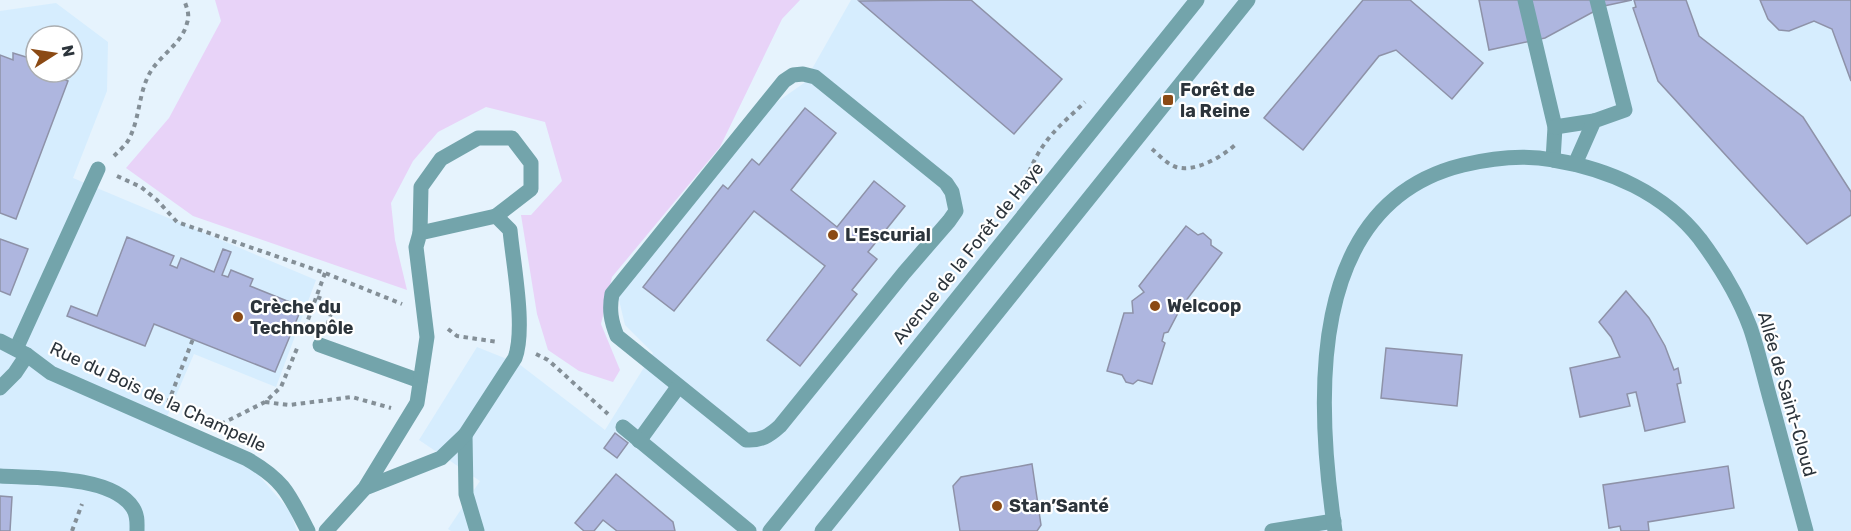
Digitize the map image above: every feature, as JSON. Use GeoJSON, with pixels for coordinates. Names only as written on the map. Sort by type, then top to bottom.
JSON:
{"type":"FeatureCollection","features":[{"type":"Feature","properties":{"kind":"street","name":"Avenue de la Forêt de Haye"},"geometry":{"type":"LineString","coordinates":[[770,531],[1197,0]]}},
{"type":"Feature","properties":{"kind":"street"},"geometry":{"type":"LineString","coordinates":[[822,531],[1248,0]]}},
{"type":"Feature","properties":{"kind":"street"},"geometry":{"type":"LineString","coordinates":[[1525,0],[1555,127],[1553,160]]}},
{"type":"Feature","properties":{"kind":"street"},"geometry":{"type":"LineString","coordinates":[[1555,127],[1594,121],[1625,110],[1597,0]]}},
{"type":"Feature","properties":{"kind":"street"},"geometry":{"type":"LineString","coordinates":[[793,75],[816,77],[946,183],[952,192],[956,211],[780,426],[769,436],[758,441],[746,440],[678,387],[617,336],[611,322],[609,308],[612,294],[784,81],[793,75]]}},
{"type":"Feature","properties":{"kind":"street"},"geometry":{"type":"LineString","coordinates":[[1575,164],[1594,121]]}},
{"type":"Feature","properties":{"kind":"street"},"geometry":{"type":"LineString","coordinates":[[326,531],[365,488],[417,403],[427,338],[416,247],[420,233],[421,187],[441,159],[478,138],[512,138],[531,163],[531,189],[496,216],[420,233]]}},
{"type":"Feature","properties":{"kind":"street","name":"Allée de Saint-Cloud"},"geometry":{"type":"LineString","coordinates":[[1335,526],[1323,418],[1328,346],[1340,282],[1359,241],[1388,202],[1418,182],[1441,171],[1479,161],[1515,157],[1575,164],[1617,177],[1649,194],[1673,212],[1698,237],[1722,270],[1750,328],[1806,531]]}},
{"type":"Feature","properties":{"kind":"street"},"geometry":{"type":"LineString","coordinates":[[0,388],[15,373],[21,352],[98,168]]}},
{"type":"Feature","properties":{"kind":"street"},"geometry":{"type":"LineString","coordinates":[[365,488],[441,458],[465,435],[514,358],[519,346],[519,324],[510,230],[496,216]]}},
{"type":"Feature","properties":{"kind":"street","name":"Rue du Bois de la Champelle"},"geometry":{"type":"LineString","coordinates":[[0,341],[21,352],[51,373],[199,437],[268,470],[282,484],[308,531]]}},
{"type":"Feature","properties":{"kind":"street"},"geometry":{"type":"LineString","coordinates":[[320,345],[420,381]]}},
{"type":"Feature","properties":{"kind":"street"},"geometry":{"type":"LineString","coordinates":[[639,441],[678,387]]}},
{"type":"Feature","properties":{"kind":"street"},"geometry":{"type":"LineString","coordinates":[[622,427],[749,531]]}},
{"type":"Feature","properties":{"kind":"street"},"geometry":{"type":"LineString","coordinates":[[465,435],[466,494],[477,531]]}},
{"type":"Feature","properties":{"kind":"street"},"geometry":{"type":"LineString","coordinates":[[0,476],[65,480],[89,484],[116,493],[134,509],[137,531]]}},
{"type":"Feature","properties":{"kind":"street"},"geometry":{"type":"LineString","coordinates":[[1272,531],[1335,526]]}},
{"type":"Feature","properties":{"kind":"path"},"geometry":{"type":"LineString","coordinates":[[184,0],[188,12],[188,23],[182,35],[153,68],[145,82],[134,129],[128,141],[98,168],[141,187],[157,200],[177,222],[325,273],[425,313]]}},
{"type":"Feature","properties":{"kind":"path"},"geometry":{"type":"LineString","coordinates":[[1138,137],[1174,167],[1182,168],[1216,159],[1237,143]]}},
{"type":"Feature","properties":{"kind":"path"},"geometry":{"type":"LineString","coordinates":[[303,334],[325,273]]}},
{"type":"Feature","properties":{"kind":"path"},"geometry":{"type":"LineString","coordinates":[[317,297],[334,304],[320,345]]}},
{"type":"Feature","properties":{"kind":"path"},"geometry":{"type":"LineString","coordinates":[[457,336],[519,346]]}},
{"type":"Feature","properties":{"kind":"path"},"geometry":{"type":"LineString","coordinates":[[160,421],[192,339]]}},
{"type":"Feature","properties":{"kind":"path"},"geometry":{"type":"LineString","coordinates":[[199,437],[265,402],[281,387],[299,344]]}},
{"type":"Feature","properties":{"kind":"path"},"geometry":{"type":"LineString","coordinates":[[548,360],[622,427]]}},
{"type":"Feature","properties":{"kind":"path"},"geometry":{"type":"LineString","coordinates":[[265,402],[289,405],[352,397],[411,414]]}},
{"type":"Feature","properties":{"kind":"path"},"geometry":{"type":"LineString","coordinates":[[72,531],[79,515]]}},
{"type":"Feature","properties":{"kind":"shaded area"},"geometry":{"type":"Polygon","coordinates":[[[215,0],[800,0],[782,19],[720,147],[612,277],[601,324],[620,370],[613,382],[579,371],[548,350],[537,314],[521,215],[531,215],[562,181],[545,122],[486,107],[438,132],[413,161],[391,203],[395,240],[407,290],[193,216],[126,168],[169,118],[221,21],[215,0]]]}},
{"type":"Feature","properties":{"kind":"shaded area"},"geometry":{"type":"Polygon","coordinates":[[[851,0],[1851,0],[1851,531],[451,531],[448,529],[480,481],[419,440],[477,347],[519,364],[605,430],[653,353],[625,325],[618,296],[754,118],[804,83],[851,0]]]}},
{"type":"Feature","properties":{"kind":"shaded area"},"geometry":{"type":"Polygon","coordinates":[[[56,3],[84,24],[108,42],[107,91],[73,178],[316,280],[276,387],[194,354],[162,428],[254,470],[290,511],[297,531],[0,531],[0,11],[56,3]]]}},
{"type":"Feature","properties":{"kind":"building"},"geometry":{"type":"Polygon","coordinates":[[[971,0],[1062,79],[1014,134],[859,1],[971,0]]]}},
{"type":"Feature","properties":{"kind":"building"},"geometry":{"type":"Polygon","coordinates":[[[1363,0],[1410,0],[1483,63],[1452,99],[1396,50],[1379,56],[1303,150],[1264,118],[1363,0]]]}},
{"type":"Feature","properties":{"kind":"building"},"geometry":{"type":"Polygon","coordinates":[[[1479,0],[1632,0],[1604,6],[1545,38],[1489,50],[1479,0]]]}},
{"type":"Feature","properties":{"kind":"building"},"geometry":{"type":"Polygon","coordinates":[[[1634,0],[1686,0],[1699,36],[1803,117],[1851,192],[1851,215],[1807,244],[1658,81],[1633,8],[1636,7],[1634,0]]]}},
{"type":"Feature","properties":{"kind":"building"},"geometry":{"type":"Polygon","coordinates":[[[1760,0],[1851,0],[1851,81],[1832,29],[1814,21],[1789,31],[1779,30],[1768,19],[1760,0]]]}},
{"type":"Feature","properties":{"kind":"building"},"geometry":{"type":"Polygon","coordinates":[[[13,53],[24,56],[24,84],[67,84],[16,219],[0,213],[0,55],[13,60],[13,53]]]}},
{"type":"Feature","properties":{"kind":"building","name":"L'Escurial"},"geometry":{"type":"Polygon","coordinates":[[[805,108],[836,133],[791,190],[837,227],[874,181],[905,206],[868,252],[877,259],[852,290],[857,294],[800,366],[767,340],[825,266],[754,211],[674,311],[643,287],[723,185],[728,189],[752,159],[759,165],[805,108]]]}},
{"type":"Feature","properties":{"kind":"building","name":"Welcoop"},"geometry":{"type":"Polygon","coordinates":[[[1186,226],[1198,235],[1203,233],[1211,240],[1211,245],[1222,253],[1185,302],[1182,300],[1176,309],[1179,311],[1168,332],[1164,333],[1162,341],[1165,343],[1152,384],[1138,380],[1133,384],[1126,382],[1122,375],[1107,371],[1124,313],[1133,313],[1132,301],[1144,292],[1139,286],[1186,226]]]}},
{"type":"Feature","properties":{"kind":"building"},"geometry":{"type":"Polygon","coordinates":[[[127,237],[174,256],[170,265],[177,268],[181,258],[214,272],[223,249],[231,252],[222,275],[228,277],[231,270],[253,279],[250,286],[302,307],[275,372],[154,324],[145,346],[67,316],[71,306],[97,316],[127,237]]]}},
{"type":"Feature","properties":{"kind":"building"},"geometry":{"type":"Polygon","coordinates":[[[0,239],[28,249],[10,295],[0,291],[0,239]]]}},
{"type":"Feature","properties":{"kind":"building"},"geometry":{"type":"Polygon","coordinates":[[[1626,291],[1649,318],[1665,346],[1674,370],[1678,368],[1681,383],[1677,384],[1685,422],[1645,431],[1636,392],[1627,394],[1630,406],[1580,417],[1570,368],[1620,357],[1611,337],[1599,322],[1626,291]]]}},
{"type":"Feature","properties":{"kind":"building"},"geometry":{"type":"Polygon","coordinates":[[[1386,348],[1462,355],[1457,406],[1381,398],[1386,348]]]}},
{"type":"Feature","properties":{"kind":"building"},"geometry":{"type":"Polygon","coordinates":[[[615,433],[628,443],[617,458],[604,448],[615,433]]]}},
{"type":"Feature","properties":{"kind":"building","name":"Stan’Santé"},"geometry":{"type":"Polygon","coordinates":[[[1032,464],[1041,525],[1037,531],[960,531],[953,486],[961,477],[1032,464]]]}},
{"type":"Feature","properties":{"kind":"building"},"geometry":{"type":"Polygon","coordinates":[[[1728,466],[1734,508],[1648,522],[1649,531],[1621,531],[1620,526],[1609,528],[1603,485],[1728,466]]]}},
{"type":"Feature","properties":{"kind":"building"},"geometry":{"type":"Polygon","coordinates":[[[616,474],[673,522],[675,531],[617,531],[603,520],[594,531],[584,531],[575,523],[616,474]]]}},
{"type":"Feature","properties":{"kind":"building"},"geometry":{"type":"Polygon","coordinates":[[[0,496],[12,497],[10,531],[0,531],[0,496]]]}},
{"type":"Feature","properties":{"kind":"place","name":"Forêt de la Reine"},"geometry":{"type":"Point","coordinates":[1168,100]}},
{"type":"Feature","properties":{"kind":"place","name":"L'Escurial"},"geometry":{"type":"Point","coordinates":[833,235]}},
{"type":"Feature","properties":{"kind":"place","name":"Welcoop"},"geometry":{"type":"Point","coordinates":[1155,306]}},
{"type":"Feature","properties":{"kind":"place","name":"Crèche du Technopôle"},"geometry":{"type":"Point","coordinates":[238,317]}},
{"type":"Feature","properties":{"kind":"place","name":"Stan’Santé"},"geometry":{"type":"Point","coordinates":[997,506]}}]}
